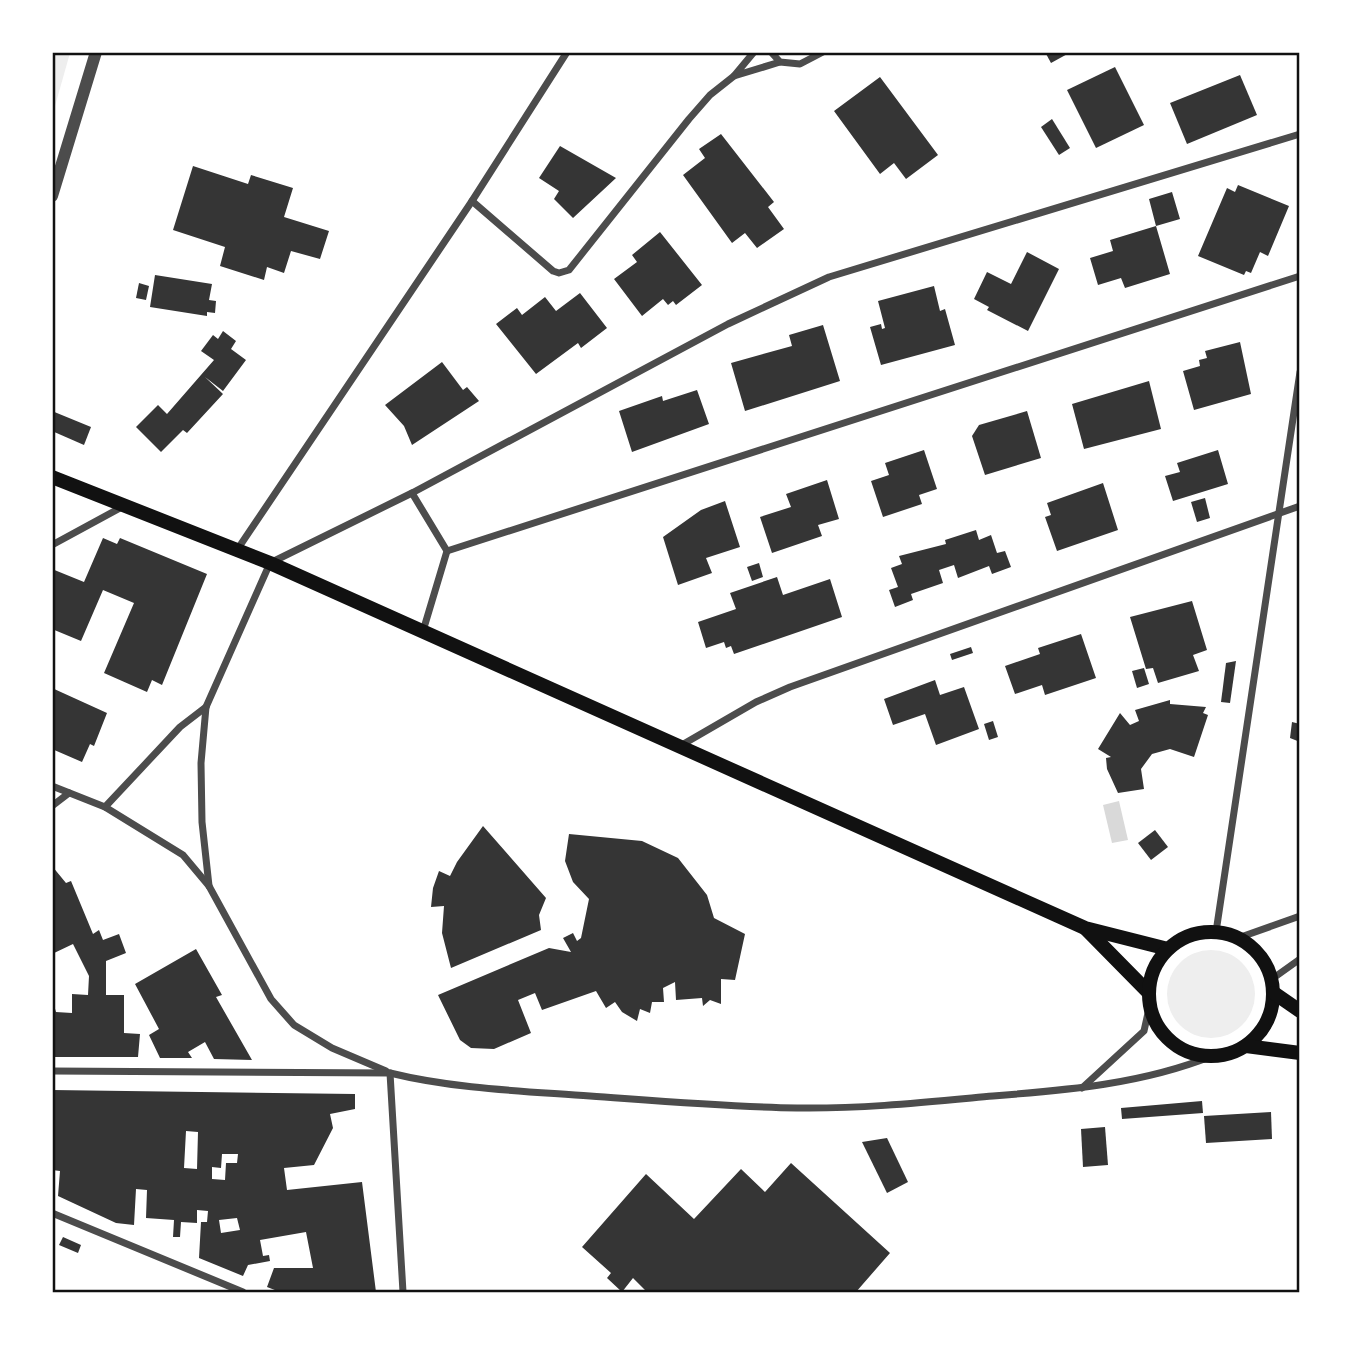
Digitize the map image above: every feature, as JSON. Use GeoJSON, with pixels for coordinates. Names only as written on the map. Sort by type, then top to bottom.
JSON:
{"type":"FeatureCollection","features":[{"type":"Feature","properties":{"kind":"main road"},"geometry":{"type":"LineString","coordinates":[[52,477],[270,563],[1085,928],[1168,950]]}},
{"type":"Feature","properties":{"kind":"main road"},"geometry":{"type":"LineString","coordinates":[[1085,928],[1149,999]]}},
{"type":"Feature","properties":{"kind":"main road"},"geometry":{"type":"LineString","coordinates":[[1273,986],[1270,1014],[1261,1032],[1246,1046],[1230,1053],[1212,1056],[1194,1053],[1172,1041],[1155,1021],[1149,999],[1154,970],[1168,950],[1182,939],[1216,932],[1238,937],[1259,955],[1273,986],[1300,1011]]}},
{"type":"Feature","properties":{"kind":"main road"},"geometry":{"type":"LineString","coordinates":[[1246,1046],[1300,1053]]}},
{"type":"Feature","properties":{"kind":"street"},"geometry":{"type":"LineString","coordinates":[[52,196],[96,52]]}},
{"type":"Feature","properties":{"kind":"street"},"geometry":{"type":"LineString","coordinates":[[237,550],[471,201],[567,52]]}},
{"type":"Feature","properties":{"kind":"street"},"geometry":{"type":"LineString","coordinates":[[471,201],[553,271],[559,273],[569,270],[689,119],[710,95],[734,76],[754,52]]}},
{"type":"Feature","properties":{"kind":"street"},"geometry":{"type":"LineString","coordinates":[[771,52],[780,62]]}},
{"type":"Feature","properties":{"kind":"street"},"geometry":{"type":"LineString","coordinates":[[734,76],[780,62],[800,64],[823,52]]}},
{"type":"Feature","properties":{"kind":"street"},"geometry":{"type":"LineString","coordinates":[[209,886],[202,822],[201,763],[206,707],[270,563],[412,493],[727,324],[829,277],[1300,134]]}},
{"type":"Feature","properties":{"kind":"street"},"geometry":{"type":"LineString","coordinates":[[447,551],[1300,276]]}},
{"type":"Feature","properties":{"kind":"street"},"geometry":{"type":"LineString","coordinates":[[1216,932],[1300,372]]}},
{"type":"Feature","properties":{"kind":"street"},"geometry":{"type":"LineString","coordinates":[[412,493],[447,551],[422,631]]}},
{"type":"Feature","properties":{"kind":"street"},"geometry":{"type":"LineString","coordinates":[[52,545],[125,505]]}},
{"type":"Feature","properties":{"kind":"street"},"geometry":{"type":"LineString","coordinates":[[680,746],[756,702],[790,687],[1300,506]]}},
{"type":"Feature","properties":{"kind":"street"},"geometry":{"type":"LineString","coordinates":[[105,807],[180,727],[206,707]]}},
{"type":"Feature","properties":{"kind":"street"},"geometry":{"type":"LineString","coordinates":[[52,786],[105,807],[183,855],[209,886],[271,999],[294,1025],[332,1048],[390,1073],[426,1082],[707,1105],[799,1108],[889,1105],[1081,1089],[1180,1069],[1212,1056]]}},
{"type":"Feature","properties":{"kind":"street"},"geometry":{"type":"LineString","coordinates":[[52,806],[69,793]]}},
{"type":"Feature","properties":{"kind":"street"},"geometry":{"type":"LineString","coordinates":[[1238,937],[1300,916]]}},
{"type":"Feature","properties":{"kind":"street"},"geometry":{"type":"LineString","coordinates":[[1273,986],[1300,959]]}},
{"type":"Feature","properties":{"kind":"street"},"geometry":{"type":"LineString","coordinates":[[1081,1089],[1144,1031],[1149,999]]}},
{"type":"Feature","properties":{"kind":"street"},"geometry":{"type":"LineString","coordinates":[[52,1071],[390,1073]]}},
{"type":"Feature","properties":{"kind":"street"},"geometry":{"type":"LineString","coordinates":[[390,1073],[403,1293]]}},
{"type":"Feature","properties":{"kind":"street"},"geometry":{"type":"LineString","coordinates":[[52,1213],[243,1293]]}},
{"type":"Feature","properties":{"kind":"shaded area"},"geometry":{"type":"Polygon","coordinates":[[[52,53],[70,53],[53,113],[52,53]]]}},
{"type":"Feature","properties":{"kind":"shaded area"},"geometry":{"type":"Polygon","coordinates":[[[1119,801],[1128,840],[1112,843],[1103,805],[1119,801]]]}},
{"type":"Feature","properties":{"kind":"shaded area"},"geometry":{"type":"Polygon","coordinates":[[[1211,950],[1228,954],[1242,963],[1251,977],[1255,994],[1251,1011],[1242,1025],[1228,1034],[1211,1038],[1194,1034],[1180,1025],[1171,1011],[1167,994],[1171,977],[1180,963],[1194,954],[1211,950]]]}},
{"type":"Feature","properties":{"kind":"building"},"geometry":{"type":"Polygon","coordinates":[[[1045,52],[1071,52],[1051,63],[1045,52]]]}},
{"type":"Feature","properties":{"kind":"building"},"geometry":{"type":"Polygon","coordinates":[[[1115,67],[1144,125],[1096,148],[1067,90],[1115,67]]]}},
{"type":"Feature","properties":{"kind":"building"},"geometry":{"type":"Polygon","coordinates":[[[1240,75],[1257,115],[1187,144],[1170,103],[1240,75]]]}},
{"type":"Feature","properties":{"kind":"building"},"geometry":{"type":"Polygon","coordinates":[[[880,77],[938,155],[906,179],[894,163],[880,174],[834,111],[880,77]]]}},
{"type":"Feature","properties":{"kind":"building"},"geometry":{"type":"Polygon","coordinates":[[[1052,119],[1070,148],[1059,155],[1041,127],[1052,119]]]}},
{"type":"Feature","properties":{"kind":"building"},"geometry":{"type":"Polygon","coordinates":[[[721,134],[774,202],[768,207],[784,229],[757,248],[745,233],[732,243],[683,175],[705,158],[699,149],[721,134]]]}},
{"type":"Feature","properties":{"kind":"building"},"geometry":{"type":"Polygon","coordinates":[[[560,146],[616,178],[573,218],[554,199],[559,191],[539,178],[560,146]]]}},
{"type":"Feature","properties":{"kind":"building"},"geometry":{"type":"Polygon","coordinates":[[[193,166],[248,184],[251,175],[293,188],[284,217],[329,231],[320,259],[291,251],[284,273],[267,267],[264,280],[220,266],[225,247],[173,230],[193,166]]]}},
{"type":"Feature","properties":{"kind":"building"},"geometry":{"type":"Polygon","coordinates":[[[1238,185],[1289,206],[1268,256],[1260,252],[1251,273],[1246,271],[1244,275],[1198,256],[1227,188],[1235,192],[1238,185]]]}},
{"type":"Feature","properties":{"kind":"building"},"geometry":{"type":"Polygon","coordinates":[[[1172,192],[1180,219],[1156,226],[1149,199],[1172,192]]]}},
{"type":"Feature","properties":{"kind":"building"},"geometry":{"type":"Polygon","coordinates":[[[1156,226],[1170,274],[1125,288],[1121,278],[1098,285],[1090,258],[1113,251],[1110,240],[1156,226]]]}},
{"type":"Feature","properties":{"kind":"building"},"geometry":{"type":"Polygon","coordinates":[[[660,232],[702,285],[676,305],[673,301],[668,305],[663,299],[642,316],[614,279],[637,262],[632,255],[660,232]]]}},
{"type":"Feature","properties":{"kind":"building"},"geometry":{"type":"Polygon","coordinates":[[[1027,252],[1059,269],[1028,331],[987,310],[989,307],[974,299],[987,272],[1011,284],[1027,252]]]}},
{"type":"Feature","properties":{"kind":"building"},"geometry":{"type":"Polygon","coordinates":[[[155,275],[212,284],[209,300],[216,301],[215,313],[207,312],[207,316],[150,307],[155,275]]]}},
{"type":"Feature","properties":{"kind":"building"},"geometry":{"type":"Polygon","coordinates":[[[139,283],[149,286],[146,300],[136,298],[139,283]]]}},
{"type":"Feature","properties":{"kind":"building"},"geometry":{"type":"Polygon","coordinates":[[[934,286],[940,311],[945,309],[955,345],[881,365],[870,327],[881,324],[882,329],[885,328],[878,301],[934,286]]]}},
{"type":"Feature","properties":{"kind":"building"},"geometry":{"type":"Polygon","coordinates":[[[580,293],[607,328],[581,348],[578,343],[536,374],[496,324],[517,308],[522,315],[545,297],[556,311],[580,293]]]}},
{"type":"Feature","properties":{"kind":"building"},"geometry":{"type":"Polygon","coordinates":[[[823,325],[840,381],[745,411],[731,363],[792,346],[789,335],[823,325]]]}},
{"type":"Feature","properties":{"kind":"building"},"geometry":{"type":"Polygon","coordinates":[[[223,331],[236,341],[231,349],[246,360],[223,391],[205,377],[223,394],[187,433],[183,430],[161,452],[136,427],[158,405],[167,414],[214,360],[201,351],[213,335],[218,339],[223,331]]]}},
{"type":"Feature","properties":{"kind":"building"},"geometry":{"type":"Polygon","coordinates":[[[1240,342],[1251,394],[1194,410],[1183,371],[1200,366],[1199,360],[1207,358],[1205,351],[1240,342]]]}},
{"type":"Feature","properties":{"kind":"building"},"geometry":{"type":"Polygon","coordinates":[[[442,362],[463,390],[467,387],[479,401],[412,445],[404,426],[385,405],[442,362]]]}},
{"type":"Feature","properties":{"kind":"building"},"geometry":{"type":"Polygon","coordinates":[[[1149,381],[1161,429],[1084,449],[1072,404],[1149,381]]]}},
{"type":"Feature","properties":{"kind":"building"},"geometry":{"type":"Polygon","coordinates":[[[697,390],[709,424],[632,452],[619,411],[662,396],[663,401],[697,390]]]}},
{"type":"Feature","properties":{"kind":"building"},"geometry":{"type":"Polygon","coordinates":[[[52,411],[91,427],[84,445],[52,431],[52,411]]]}},
{"type":"Feature","properties":{"kind":"building"},"geometry":{"type":"Polygon","coordinates":[[[1027,411],[1041,458],[985,475],[972,436],[979,425],[1027,411]]]}},
{"type":"Feature","properties":{"kind":"building"},"geometry":{"type":"Polygon","coordinates":[[[924,450],[937,489],[919,495],[922,504],[883,517],[871,481],[889,475],[885,463],[924,450]]]}},
{"type":"Feature","properties":{"kind":"building"},"geometry":{"type":"Polygon","coordinates":[[[1218,450],[1228,484],[1173,501],[1165,476],[1180,472],[1177,463],[1218,450]]]}},
{"type":"Feature","properties":{"kind":"building"},"geometry":{"type":"Polygon","coordinates":[[[827,480],[839,519],[818,525],[822,536],[772,553],[760,517],[791,507],[786,494],[827,480]]]}},
{"type":"Feature","properties":{"kind":"building"},"geometry":{"type":"Polygon","coordinates":[[[1103,483],[1118,530],[1057,551],[1045,517],[1051,515],[1047,503],[1103,483]]]}},
{"type":"Feature","properties":{"kind":"building"},"geometry":{"type":"Polygon","coordinates":[[[1205,498],[1210,518],[1197,522],[1191,502],[1205,498]]]}},
{"type":"Feature","properties":{"kind":"building"},"geometry":{"type":"Polygon","coordinates":[[[725,501],[740,547],[706,558],[712,573],[678,585],[663,537],[701,510],[725,501]]]}},
{"type":"Feature","properties":{"kind":"building"},"geometry":{"type":"Polygon","coordinates":[[[976,530],[979,540],[991,535],[997,553],[1005,551],[1011,567],[992,574],[989,566],[958,578],[954,565],[939,570],[943,583],[911,594],[913,600],[895,607],[889,590],[898,587],[891,568],[902,564],[899,556],[946,544],[945,540],[976,530]]]}},
{"type":"Feature","properties":{"kind":"building"},"geometry":{"type":"Polygon","coordinates":[[[103,538],[117,544],[120,538],[207,574],[162,685],[152,680],[147,692],[104,673],[134,603],[103,590],[81,641],[52,629],[52,569],[84,582],[103,538]]]}},
{"type":"Feature","properties":{"kind":"building"},"geometry":{"type":"Polygon","coordinates":[[[759,563],[763,577],[752,581],[747,567],[759,563]]]}},
{"type":"Feature","properties":{"kind":"building"},"geometry":{"type":"Polygon","coordinates":[[[777,577],[783,595],[830,579],[842,617],[734,654],[731,646],[726,648],[724,642],[706,648],[698,622],[736,609],[730,593],[777,577]]]}},
{"type":"Feature","properties":{"kind":"building"},"geometry":{"type":"Polygon","coordinates":[[[1192,601],[1207,650],[1193,655],[1199,671],[1158,683],[1153,668],[1146,669],[1130,617],[1192,601]]]}},
{"type":"Feature","properties":{"kind":"building"},"geometry":{"type":"Polygon","coordinates":[[[1081,634],[1096,678],[1045,695],[1042,685],[1015,694],[1005,666],[1040,654],[1038,648],[1081,634]]]}},
{"type":"Feature","properties":{"kind":"building"},"geometry":{"type":"Polygon","coordinates":[[[971,647],[973,653],[952,660],[950,654],[971,647]]]}},
{"type":"Feature","properties":{"kind":"building"},"geometry":{"type":"Polygon","coordinates":[[[1236,661],[1230,703],[1221,702],[1226,663],[1236,661]]]}},
{"type":"Feature","properties":{"kind":"building"},"geometry":{"type":"Polygon","coordinates":[[[1144,668],[1149,684],[1137,688],[1132,671],[1144,668]]]}},
{"type":"Feature","properties":{"kind":"building"},"geometry":{"type":"Polygon","coordinates":[[[935,680],[940,695],[964,687],[979,729],[936,745],[925,714],[893,725],[884,699],[935,680]]]}},
{"type":"Feature","properties":{"kind":"building"},"geometry":{"type":"Polygon","coordinates":[[[52,688],[107,713],[94,746],[90,744],[82,762],[52,749],[52,688]]]}},
{"type":"Feature","properties":{"kind":"building"},"geometry":{"type":"Polygon","coordinates":[[[1170,700],[1170,704],[1206,707],[1203,713],[1208,715],[1194,757],[1170,749],[1152,754],[1141,769],[1144,789],[1118,793],[1107,769],[1106,758],[1111,757],[1098,749],[1120,713],[1130,725],[1139,721],[1135,710],[1170,700]]]}},
{"type":"Feature","properties":{"kind":"building"},"geometry":{"type":"Polygon","coordinates":[[[993,721],[998,737],[989,740],[984,724],[993,721]]]}},
{"type":"Feature","properties":{"kind":"building"},"geometry":{"type":"Polygon","coordinates":[[[1292,722],[1300,724],[1300,742],[1290,738],[1292,722]]]}},
{"type":"Feature","properties":{"kind":"building"},"geometry":{"type":"Polygon","coordinates":[[[483,826],[546,898],[539,915],[541,930],[451,968],[442,933],[444,906],[431,907],[433,888],[439,871],[450,876],[483,826]]]}},
{"type":"Feature","properties":{"kind":"building"},"geometry":{"type":"Polygon","coordinates":[[[1155,830],[1168,847],[1151,860],[1138,843],[1155,830]]]}},
{"type":"Feature","properties":{"kind":"building"},"geometry":{"type":"Polygon","coordinates":[[[569,834],[642,841],[678,858],[707,895],[714,918],[745,934],[735,980],[721,979],[721,1004],[710,1000],[703,1006],[702,998],[676,1000],[675,982],[663,988],[664,1002],[652,1002],[650,1013],[640,1009],[637,1021],[622,1012],[615,1002],[606,1008],[596,991],[542,1010],[535,993],[518,1000],[531,1033],[494,1049],[471,1048],[460,1040],[438,995],[549,948],[571,952],[563,938],[573,933],[577,941],[581,938],[589,899],[573,882],[565,861],[569,834]]]}},
{"type":"Feature","properties":{"kind":"building"},"geometry":{"type":"Polygon","coordinates":[[[52,866],[66,883],[71,881],[93,934],[99,930],[103,940],[119,934],[126,953],[106,961],[106,995],[124,995],[124,1033],[140,1034],[138,1057],[52,1057],[52,999],[56,1012],[72,1013],[72,994],[88,995],[89,976],[73,944],[52,954],[52,866]]]}},
{"type":"Feature","properties":{"kind":"building"},"geometry":{"type":"Polygon","coordinates":[[[196,949],[222,995],[216,997],[252,1060],[214,1059],[205,1042],[188,1052],[192,1058],[160,1058],[149,1035],[159,1029],[135,984],[196,949]]]}},
{"type":"Feature","properties":{"kind":"building"},"geometry":{"type":"Polygon","coordinates":[[[52,1090],[355,1094],[355,1109],[330,1114],[333,1128],[314,1165],[284,1168],[287,1190],[362,1182],[376,1292],[280,1292],[267,1287],[274,1268],[313,1268],[306,1232],[260,1240],[263,1256],[269,1255],[270,1261],[248,1265],[243,1276],[199,1258],[201,1222],[207,1222],[208,1211],[197,1210],[197,1223],[181,1222],[180,1237],[173,1237],[174,1220],[146,1218],[147,1190],[136,1189],[134,1225],[116,1223],[58,1196],[60,1171],[52,1170],[52,1090]],[[186,1131],[184,1168],[197,1169],[198,1132],[186,1131]],[[222,1154],[221,1168],[212,1167],[212,1179],[225,1180],[226,1163],[237,1163],[238,1154],[222,1154]],[[237,1218],[219,1220],[221,1233],[240,1230],[237,1218]]]}},
{"type":"Feature","properties":{"kind":"building"},"geometry":{"type":"Polygon","coordinates":[[[1202,1101],[1203,1113],[1122,1119],[1121,1108],[1202,1101]]]}},
{"type":"Feature","properties":{"kind":"building"},"geometry":{"type":"Polygon","coordinates":[[[1271,1112],[1272,1139],[1206,1143],[1204,1116],[1271,1112]]]}},
{"type":"Feature","properties":{"kind":"building"},"geometry":{"type":"Polygon","coordinates":[[[1105,1127],[1108,1165],[1083,1167],[1081,1129],[1105,1127]]]}},
{"type":"Feature","properties":{"kind":"building"},"geometry":{"type":"Polygon","coordinates":[[[887,1138],[908,1182],[887,1193],[862,1142],[887,1138]]]}},
{"type":"Feature","properties":{"kind":"building"},"geometry":{"type":"Polygon","coordinates":[[[791,1163],[890,1253],[856,1292],[647,1292],[633,1278],[622,1292],[607,1278],[611,1273],[582,1247],[646,1174],[694,1219],[741,1169],[765,1192],[791,1163]]]}},
{"type":"Feature","properties":{"kind":"building"},"geometry":{"type":"Polygon","coordinates":[[[63,1237],[81,1245],[78,1253],[59,1245],[63,1237]]]}}]}
